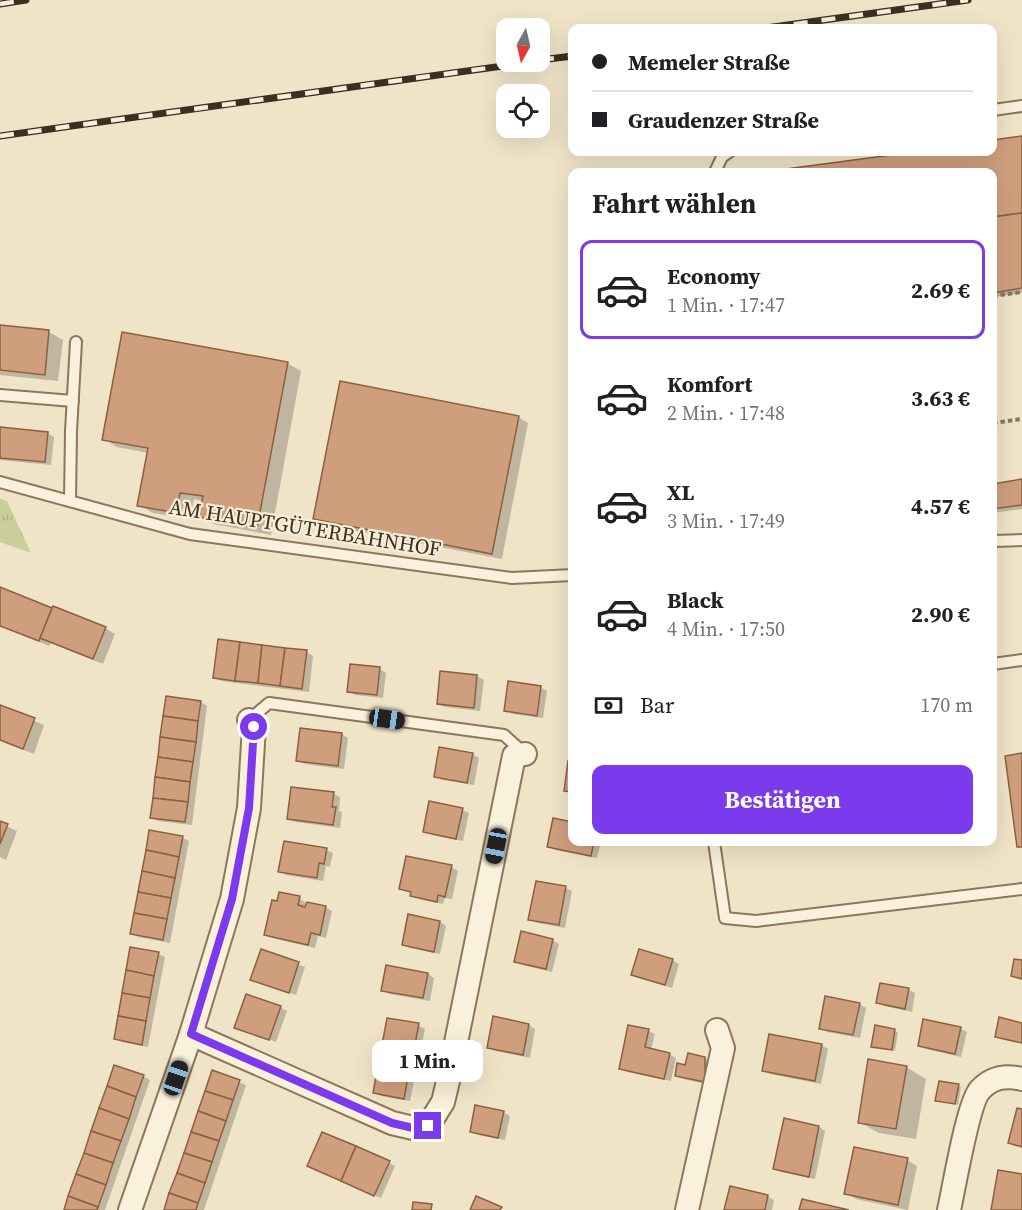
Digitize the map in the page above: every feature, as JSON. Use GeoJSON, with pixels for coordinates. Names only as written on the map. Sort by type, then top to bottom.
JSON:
{"type":"FeatureCollection","features":[{"type":"Feature","properties":{"kind":"street"},"geometry":{"type":"LineString","coordinates":[[130,1210],[191,1034],[232,899],[249,808],[254,727],[249,720]]}},
{"type":"Feature","properties":{"kind":"street"},"geometry":{"type":"LineString","coordinates":[[191,1034],[392,1123],[413,1128],[428,1126],[443,1102],[449,1077],[514,756],[525,754]]}},
{"type":"Feature","properties":{"kind":"street"},"geometry":{"type":"LineString","coordinates":[[687,1210],[723,1048],[717,1030]]}},
{"type":"Feature","properties":{"kind":"street"},"geometry":{"type":"LineString","coordinates":[[949,1210],[971,1110],[978,1092],[989,1081],[1001,1077],[1022,1079]]}},
{"type":"Feature","properties":{"kind":"lane"},"geometry":{"type":"LineString","coordinates":[[997,109],[1022,106]]}},
{"type":"Feature","properties":{"kind":"lane"},"geometry":{"type":"LineString","coordinates":[[70,501],[76,342]]}},
{"type":"Feature","properties":{"kind":"lane"},"geometry":{"type":"LineString","coordinates":[[0,395],[73,401]]}},
{"type":"Feature","properties":{"kind":"lane","name":"AM HAUPTGÜTERBAHNHOF"},"geometry":{"type":"LineString","coordinates":[[0,482],[190,534],[512,578],[568,575]]}},
{"type":"Feature","properties":{"kind":"lane"},"geometry":{"type":"LineString","coordinates":[[997,541],[1022,540]]}},
{"type":"Feature","properties":{"kind":"lane"},"geometry":{"type":"LineString","coordinates":[[997,663],[1022,660]]}},
{"type":"Feature","properties":{"kind":"lane"},"geometry":{"type":"LineString","coordinates":[[249,720],[269,703],[504,735],[525,754]]}},
{"type":"Feature","properties":{"kind":"lane"},"geometry":{"type":"LineString","coordinates":[[715,846],[725,918],[756,921],[1022,889]]}},
{"type":"Feature","properties":{"kind":"path"},"geometry":{"type":"LineString","coordinates":[[997,295],[1022,292]]}},
{"type":"Feature","properties":{"kind":"path"},"geometry":{"type":"LineString","coordinates":[[997,422],[1022,419]]}},
{"type":"Feature","properties":{"kind":"green space"},"geometry":{"type":"Polygon","coordinates":[[[0,499],[7,501],[31,553],[0,542],[0,499]]]}},
{"type":"Feature","properties":{"kind":"building"},"geometry":{"type":"Polygon","coordinates":[[[1022,136],[1022,213],[997,216],[997,168],[793,168],[884,156],[997,156],[997,139],[1022,136]]]}},
{"type":"Feature","properties":{"kind":"building"},"geometry":{"type":"Polygon","coordinates":[[[1022,213],[1022,288],[997,292],[997,216],[1022,213]]]}},
{"type":"Feature","properties":{"kind":"building"},"geometry":{"type":"Polygon","coordinates":[[[0,325],[49,330],[45,375],[0,370],[0,325]]]}},
{"type":"Feature","properties":{"kind":"building"},"geometry":{"type":"Polygon","coordinates":[[[122,332],[288,362],[257,528],[199,517],[203,496],[180,493],[177,513],[137,506],[148,448],[102,440],[122,332]]]}},
{"type":"Feature","properties":{"kind":"building"},"geometry":{"type":"Polygon","coordinates":[[[340,381],[519,416],[492,554],[313,519],[340,381]]]}},
{"type":"Feature","properties":{"kind":"building"},"geometry":{"type":"Polygon","coordinates":[[[0,427],[48,432],[45,462],[0,458],[0,427]]]}},
{"type":"Feature","properties":{"kind":"building"},"geometry":{"type":"Polygon","coordinates":[[[1022,479],[1022,505],[997,508],[997,483],[1022,479]]]}},
{"type":"Feature","properties":{"kind":"building"},"geometry":{"type":"Polygon","coordinates":[[[0,587],[52,608],[39,641],[0,626],[0,587]]]}},
{"type":"Feature","properties":{"kind":"building"},"geometry":{"type":"Polygon","coordinates":[[[53,606],[106,627],[93,659],[40,638],[53,606]]]}},
{"type":"Feature","properties":{"kind":"building"},"geometry":{"type":"Polygon","coordinates":[[[218,639],[240,642],[235,681],[213,678],[218,639]]]}},
{"type":"Feature","properties":{"kind":"building"},"geometry":{"type":"Polygon","coordinates":[[[240,642],[262,645],[258,683],[235,681],[240,642]]]}},
{"type":"Feature","properties":{"kind":"building"},"geometry":{"type":"Polygon","coordinates":[[[262,645],[285,648],[280,686],[258,683],[262,645]]]}},
{"type":"Feature","properties":{"kind":"building"},"geometry":{"type":"Polygon","coordinates":[[[285,648],[307,650],[302,689],[280,686],[285,648]]]}},
{"type":"Feature","properties":{"kind":"building"},"geometry":{"type":"Polygon","coordinates":[[[350,664],[380,667],[377,695],[347,692],[350,664]]]}},
{"type":"Feature","properties":{"kind":"building"},"geometry":{"type":"Polygon","coordinates":[[[440,671],[477,675],[474,708],[437,704],[440,671]]]}},
{"type":"Feature","properties":{"kind":"building"},"geometry":{"type":"Polygon","coordinates":[[[508,681],[541,686],[537,716],[504,711],[508,681]]]}},
{"type":"Feature","properties":{"kind":"building"},"geometry":{"type":"Polygon","coordinates":[[[166,696],[201,701],[198,721],[163,716],[166,696]]]}},
{"type":"Feature","properties":{"kind":"building"},"geometry":{"type":"Polygon","coordinates":[[[0,705],[35,718],[23,749],[0,740],[0,705]]]}},
{"type":"Feature","properties":{"kind":"building"},"geometry":{"type":"Polygon","coordinates":[[[163,716],[198,721],[196,742],[160,737],[163,716]]]}},
{"type":"Feature","properties":{"kind":"building"},"geometry":{"type":"Polygon","coordinates":[[[300,728],[342,733],[338,766],[296,761],[300,728]]]}},
{"type":"Feature","properties":{"kind":"building"},"geometry":{"type":"Polygon","coordinates":[[[160,737],[196,742],[193,762],[158,757],[160,737]]]}},
{"type":"Feature","properties":{"kind":"building"},"geometry":{"type":"Polygon","coordinates":[[[439,747],[473,753],[467,783],[434,777],[439,747]]]}},
{"type":"Feature","properties":{"kind":"building"},"geometry":{"type":"Polygon","coordinates":[[[1022,753],[1022,847],[1017,847],[1005,756],[1022,753]]]}},
{"type":"Feature","properties":{"kind":"building"},"geometry":{"type":"Polygon","coordinates":[[[158,757],[193,762],[190,782],[155,777],[158,757]]]}},
{"type":"Feature","properties":{"kind":"building"},"geometry":{"type":"Polygon","coordinates":[[[568,761],[568,791],[564,791],[568,761]]]}},
{"type":"Feature","properties":{"kind":"building"},"geometry":{"type":"Polygon","coordinates":[[[155,777],[190,782],[188,802],[153,798],[155,777]]]}},
{"type":"Feature","properties":{"kind":"building"},"geometry":{"type":"Polygon","coordinates":[[[291,787],[334,792],[332,807],[336,807],[333,825],[287,819],[291,787]]]}},
{"type":"Feature","properties":{"kind":"building"},"geometry":{"type":"Polygon","coordinates":[[[153,798],[188,802],[185,822],[150,818],[153,798]]]}},
{"type":"Feature","properties":{"kind":"building"},"geometry":{"type":"Polygon","coordinates":[[[429,801],[463,808],[456,839],[423,832],[429,801]]]}},
{"type":"Feature","properties":{"kind":"building"},"geometry":{"type":"Polygon","coordinates":[[[553,818],[568,821],[568,846],[593,846],[591,856],[547,847],[553,818]]]}},
{"type":"Feature","properties":{"kind":"building"},"geometry":{"type":"Polygon","coordinates":[[[0,821],[8,824],[0,844],[0,821]]]}},
{"type":"Feature","properties":{"kind":"building"},"geometry":{"type":"Polygon","coordinates":[[[149,830],[183,836],[179,857],[146,850],[149,830]]]}},
{"type":"Feature","properties":{"kind":"building"},"geometry":{"type":"Polygon","coordinates":[[[284,841],[327,848],[324,864],[319,863],[317,878],[278,872],[284,841]]]}},
{"type":"Feature","properties":{"kind":"building"},"geometry":{"type":"Polygon","coordinates":[[[146,850],[179,857],[175,878],[142,871],[146,850]]]}},
{"type":"Feature","properties":{"kind":"building"},"geometry":{"type":"Polygon","coordinates":[[[406,856],[452,865],[445,897],[438,895],[437,902],[410,896],[411,892],[399,889],[406,856]]]}},
{"type":"Feature","properties":{"kind":"building"},"geometry":{"type":"Polygon","coordinates":[[[142,871],[175,878],[171,898],[138,892],[142,871]]]}},
{"type":"Feature","properties":{"kind":"building"},"geometry":{"type":"Polygon","coordinates":[[[536,881],[566,886],[559,925],[528,920],[536,881]]]}},
{"type":"Feature","properties":{"kind":"building"},"geometry":{"type":"Polygon","coordinates":[[[138,892],[171,898],[167,919],[134,913],[138,892]]]}},
{"type":"Feature","properties":{"kind":"building"},"geometry":{"type":"Polygon","coordinates":[[[279,892],[300,896],[298,905],[305,907],[307,902],[326,906],[320,935],[311,933],[308,945],[264,935],[272,900],[277,901],[279,892]]]}},
{"type":"Feature","properties":{"kind":"building"},"geometry":{"type":"Polygon","coordinates":[[[134,913],[167,919],[163,940],[130,934],[134,913]]]}},
{"type":"Feature","properties":{"kind":"building"},"geometry":{"type":"Polygon","coordinates":[[[408,914],[440,921],[434,952],[402,945],[408,914]]]}},
{"type":"Feature","properties":{"kind":"building"},"geometry":{"type":"Polygon","coordinates":[[[521,931],[553,939],[546,969],[514,962],[521,931]]]}},
{"type":"Feature","properties":{"kind":"building"},"geometry":{"type":"Polygon","coordinates":[[[130,947],[159,952],[154,976],[126,970],[130,947]]]}},
{"type":"Feature","properties":{"kind":"building"},"geometry":{"type":"Polygon","coordinates":[[[261,949],[299,962],[289,993],[250,980],[261,949]]]}},
{"type":"Feature","properties":{"kind":"building"},"geometry":{"type":"Polygon","coordinates":[[[639,949],[673,959],[665,985],[631,975],[639,949]]]}},
{"type":"Feature","properties":{"kind":"building"},"geometry":{"type":"Polygon","coordinates":[[[1014,959],[1022,960],[1022,979],[1011,976],[1014,959]]]}},
{"type":"Feature","properties":{"kind":"building"},"geometry":{"type":"Polygon","coordinates":[[[386,965],[428,973],[423,998],[381,991],[386,965]]]}},
{"type":"Feature","properties":{"kind":"building"},"geometry":{"type":"Polygon","coordinates":[[[126,970],[154,976],[150,998],[122,993],[126,970]]]}},
{"type":"Feature","properties":{"kind":"building"},"geometry":{"type":"Polygon","coordinates":[[[880,983],[909,988],[905,1009],[876,1003],[880,983]]]}},
{"type":"Feature","properties":{"kind":"building"},"geometry":{"type":"Polygon","coordinates":[[[122,993],[150,998],[146,1021],[118,1016],[122,993]]]}},
{"type":"Feature","properties":{"kind":"building"},"geometry":{"type":"Polygon","coordinates":[[[246,994],[281,1006],[269,1040],[234,1028],[246,994]]]}},
{"type":"Feature","properties":{"kind":"building"},"geometry":{"type":"Polygon","coordinates":[[[825,996],[860,1003],[853,1035],[819,1029],[825,996]]]}},
{"type":"Feature","properties":{"kind":"building"},"geometry":{"type":"Polygon","coordinates":[[[118,1016],[146,1021],[142,1045],[114,1039],[118,1016]]]}},
{"type":"Feature","properties":{"kind":"building"},"geometry":{"type":"Polygon","coordinates":[[[493,1016],[529,1024],[523,1055],[487,1048],[493,1016]]]}},
{"type":"Feature","properties":{"kind":"building"},"geometry":{"type":"Polygon","coordinates":[[[999,1017],[1022,1023],[1022,1043],[995,1037],[999,1017]]]}},
{"type":"Feature","properties":{"kind":"building"},"geometry":{"type":"Polygon","coordinates":[[[387,1018],[419,1023],[414,1050],[382,1045],[387,1018]]]}},
{"type":"Feature","properties":{"kind":"building"},"geometry":{"type":"Polygon","coordinates":[[[923,1019],[961,1027],[955,1054],[918,1046],[923,1019]]]}},
{"type":"Feature","properties":{"kind":"building"},"geometry":{"type":"Polygon","coordinates":[[[628,1025],[649,1029],[645,1047],[670,1053],[664,1079],[619,1069],[628,1025]]]}},
{"type":"Feature","properties":{"kind":"building"},"geometry":{"type":"Polygon","coordinates":[[[875,1025],[895,1029],[892,1050],[871,1047],[875,1025]]]}},
{"type":"Feature","properties":{"kind":"building"},"geometry":{"type":"Polygon","coordinates":[[[769,1034],[822,1044],[815,1081],[762,1071],[769,1034]]]}},
{"type":"Feature","properties":{"kind":"building"},"geometry":{"type":"Polygon","coordinates":[[[688,1053],[705,1057],[705,1082],[675,1076],[677,1063],[685,1065],[688,1053]]]}},
{"type":"Feature","properties":{"kind":"building"},"geometry":{"type":"Polygon","coordinates":[[[868,1059],[907,1066],[896,1129],[858,1123],[868,1059]]]}},
{"type":"Feature","properties":{"kind":"building"},"geometry":{"type":"Polygon","coordinates":[[[114,1065],[144,1075],[136,1097],[107,1086],[114,1065]]]}},
{"type":"Feature","properties":{"kind":"building"},"geometry":{"type":"Polygon","coordinates":[[[378,1065],[409,1071],[404,1099],[373,1093],[378,1065]]]}},
{"type":"Feature","properties":{"kind":"building"},"geometry":{"type":"Polygon","coordinates":[[[212,1070],[240,1080],[233,1100],[205,1091],[212,1070]]]}},
{"type":"Feature","properties":{"kind":"building"},"geometry":{"type":"Polygon","coordinates":[[[939,1081],[959,1084],[955,1104],[935,1101],[939,1081]]]}},
{"type":"Feature","properties":{"kind":"building"},"geometry":{"type":"Polygon","coordinates":[[[107,1086],[136,1097],[129,1119],[99,1108],[107,1086]]]}},
{"type":"Feature","properties":{"kind":"building"},"geometry":{"type":"Polygon","coordinates":[[[205,1091],[233,1100],[226,1121],[198,1111],[205,1091]]]}},
{"type":"Feature","properties":{"kind":"building"},"geometry":{"type":"Polygon","coordinates":[[[475,1105],[504,1111],[498,1138],[470,1132],[475,1105]]]}},
{"type":"Feature","properties":{"kind":"building"},"geometry":{"type":"Polygon","coordinates":[[[99,1108],[129,1119],[121,1141],[91,1131],[99,1108]]]}},
{"type":"Feature","properties":{"kind":"building"},"geometry":{"type":"Polygon","coordinates":[[[1017,1108],[1022,1109],[1022,1147],[1008,1143],[1017,1108]]]}},
{"type":"Feature","properties":{"kind":"building"},"geometry":{"type":"Polygon","coordinates":[[[198,1111],[226,1121],[219,1141],[191,1132],[198,1111]]]}},
{"type":"Feature","properties":{"kind":"building"},"geometry":{"type":"Polygon","coordinates":[[[784,1118],[819,1126],[809,1177],[773,1169],[784,1118]]]}},
{"type":"Feature","properties":{"kind":"building"},"geometry":{"type":"Polygon","coordinates":[[[91,1131],[121,1141],[113,1163],[84,1153],[91,1131]]]}},
{"type":"Feature","properties":{"kind":"building"},"geometry":{"type":"Polygon","coordinates":[[[191,1132],[219,1141],[212,1162],[184,1153],[191,1132]]]}},
{"type":"Feature","properties":{"kind":"building"},"geometry":{"type":"Polygon","coordinates":[[[322,1132],[356,1146],[341,1181],[307,1166],[322,1132]]]}},
{"type":"Feature","properties":{"kind":"building"},"geometry":{"type":"Polygon","coordinates":[[[356,1146],[390,1161],[374,1196],[341,1181],[356,1146]]]}},
{"type":"Feature","properties":{"kind":"building"},"geometry":{"type":"Polygon","coordinates":[[[854,1147],[908,1158],[898,1205],[844,1194],[854,1147]]]}},
{"type":"Feature","properties":{"kind":"building"},"geometry":{"type":"Polygon","coordinates":[[[84,1153],[113,1163],[106,1185],[76,1174],[84,1153]]]}},
{"type":"Feature","properties":{"kind":"building"},"geometry":{"type":"Polygon","coordinates":[[[184,1153],[212,1162],[205,1183],[177,1173],[184,1153]]]}},
{"type":"Feature","properties":{"kind":"building"},"geometry":{"type":"Polygon","coordinates":[[[998,1170],[1022,1174],[1022,1210],[991,1210],[998,1170]]]}},
{"type":"Feature","properties":{"kind":"building"},"geometry":{"type":"Polygon","coordinates":[[[177,1173],[205,1183],[198,1203],[169,1193],[177,1173]]]}},
{"type":"Feature","properties":{"kind":"building"},"geometry":{"type":"Polygon","coordinates":[[[76,1174],[106,1185],[98,1207],[68,1196],[76,1174]]]}},
{"type":"Feature","properties":{"kind":"building"},"geometry":{"type":"Polygon","coordinates":[[[730,1186],[768,1195],[765,1210],[724,1210],[730,1186]]]}},
{"type":"Feature","properties":{"kind":"building"},"geometry":{"type":"Polygon","coordinates":[[[169,1193],[198,1203],[196,1210],[164,1210],[169,1193]]]}},
{"type":"Feature","properties":{"kind":"building"},"geometry":{"type":"Polygon","coordinates":[[[68,1196],[98,1207],[97,1210],[64,1210],[68,1196]]]}},
{"type":"Feature","properties":{"kind":"building"},"geometry":{"type":"Polygon","coordinates":[[[476,1196],[502,1207],[500,1210],[470,1210],[476,1196]]]}},
{"type":"Feature","properties":{"kind":"building"},"geometry":{"type":"Polygon","coordinates":[[[802,1199],[849,1210],[799,1210],[802,1199]]]}},
{"type":"Feature","properties":{"kind":"building"},"geometry":{"type":"Polygon","coordinates":[[[413,1202],[432,1204],[431,1210],[412,1210],[413,1202]]]}},
{"type":"Feature","properties":{"kind":"railway"},"geometry":{"type":"LineString","coordinates":[[0,4],[26,0]]}},
{"type":"Feature","properties":{"kind":"railway"},"geometry":{"type":"LineString","coordinates":[[795,24],[968,0]]}},
{"type":"Feature","properties":{"kind":"railway"},"geometry":{"type":"LineString","coordinates":[[550,59],[568,57]]}},
{"type":"Feature","properties":{"kind":"railway"},"geometry":{"type":"LineString","coordinates":[[0,136],[496,67]]}},
{"type":"Feature","properties":{"kind":"route"},"geometry":{"type":"LineString","coordinates":[[254,727],[249,808],[232,899],[217,955],[191,1034],[392,1123],[413,1128],[428,1126]]}}]}
